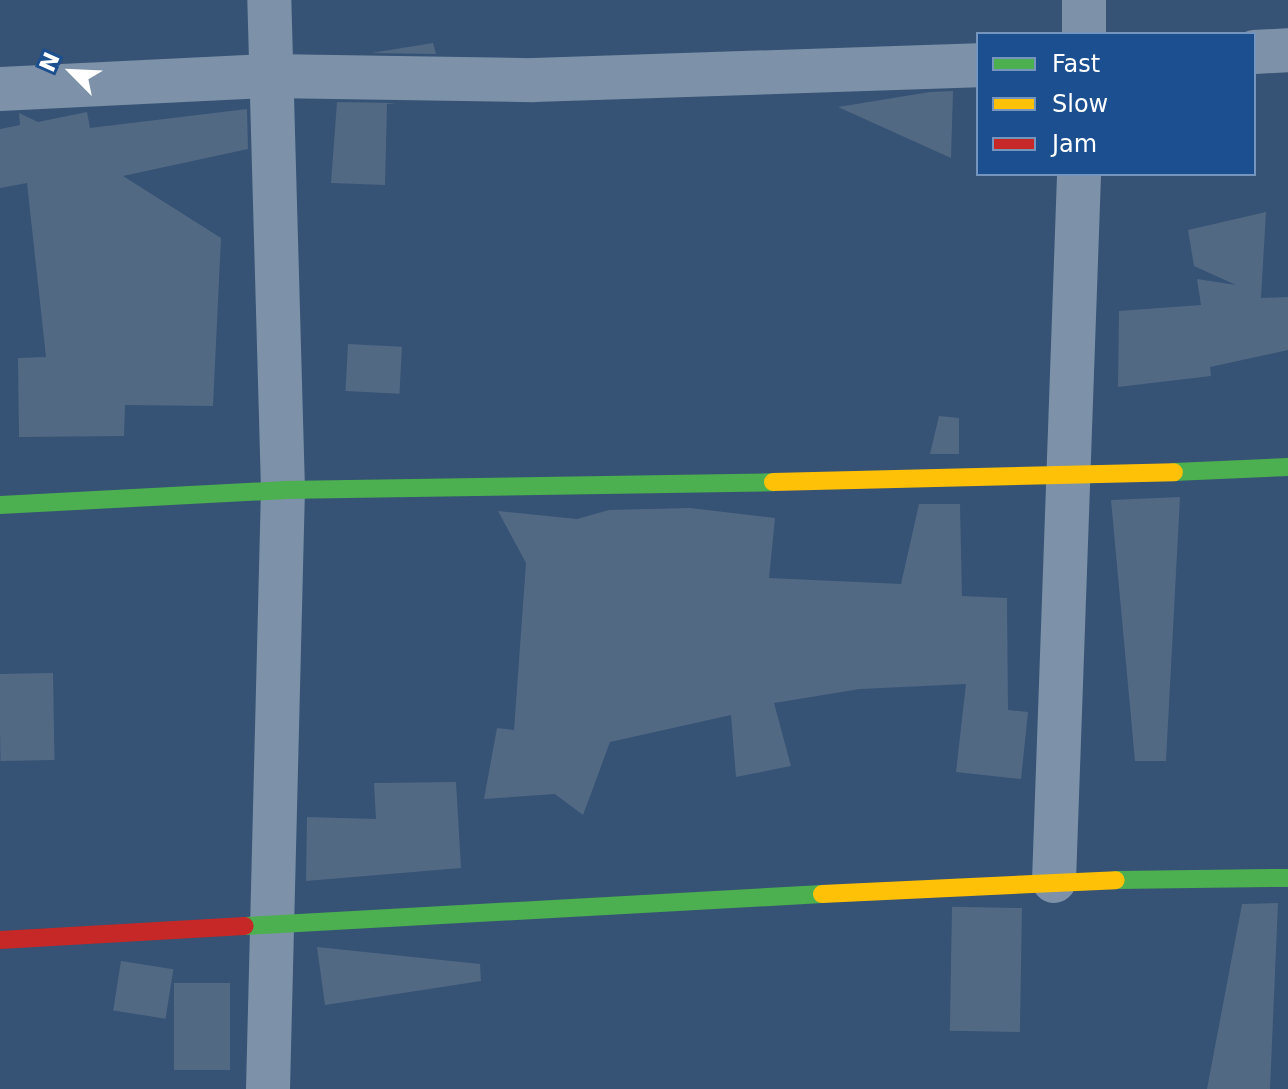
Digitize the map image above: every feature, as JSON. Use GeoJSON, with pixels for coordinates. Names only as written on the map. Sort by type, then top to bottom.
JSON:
{"type":"FeatureCollection","features":[{"type":"Feature","properties":{"kind":"street"},"geometry":{"type":"LineString","coordinates":[[268,1089],[283,490],[269,0]]}},
{"type":"Feature","properties":{"kind":"street"},"geometry":{"type":"LineString","coordinates":[[1084,0],[1084,32]]}},
{"type":"Feature","properties":{"kind":"street"},"geometry":{"type":"LineString","coordinates":[[1256,52],[1288,50]]}},
{"type":"Feature","properties":{"kind":"street"},"geometry":{"type":"LineString","coordinates":[[0,89],[270,76],[534,80],[976,65]]}},
{"type":"Feature","properties":{"kind":"street"},"geometry":{"type":"LineString","coordinates":[[1054,881],[1079,176]]}},
{"type":"Feature","properties":{"kind":"street"},"geometry":{"type":"LineString","coordinates":[[0,505],[283,490],[1067,477],[1288,467]]}},
{"type":"Feature","properties":{"kind":"street"},"geometry":{"type":"LineString","coordinates":[[0,940],[270,929],[1054,881],[1288,878]]}},
{"type":"Feature","properties":{"kind":"building"},"geometry":{"type":"Polygon","coordinates":[[[433,43],[436,54],[371,53],[433,43]]]}},
{"type":"Feature","properties":{"kind":"building"},"geometry":{"type":"Polygon","coordinates":[[[953,91],[951,158],[838,107],[930,92],[953,91]]]}},
{"type":"Feature","properties":{"kind":"building"},"geometry":{"type":"Polygon","coordinates":[[[337,102],[397,103],[387,104],[385,185],[331,183],[337,102]]]}},
{"type":"Feature","properties":{"kind":"building"},"geometry":{"type":"Polygon","coordinates":[[[247,109],[248,149],[123,176],[221,238],[213,406],[125,405],[124,436],[19,437],[18,358],[46,357],[27,183],[0,188],[0,129],[20,125],[19,113],[38,122],[87,112],[90,128],[247,109]]]}},
{"type":"Feature","properties":{"kind":"building"},"geometry":{"type":"Polygon","coordinates":[[[1266,212],[1261,298],[1288,297],[1288,350],[1210,367],[1211,376],[1118,387],[1119,311],[1201,305],[1197,279],[1236,285],[1194,266],[1188,230],[1266,212]]]}},
{"type":"Feature","properties":{"kind":"building"},"geometry":{"type":"Polygon","coordinates":[[[348,344],[402,347],[399,394],[346,391],[348,344]]]}},
{"type":"Feature","properties":{"kind":"building"},"geometry":{"type":"Polygon","coordinates":[[[939,416],[959,418],[959,454],[930,454],[939,416]]]}},
{"type":"Feature","properties":{"kind":"building"},"geometry":{"type":"Polygon","coordinates":[[[1180,497],[1166,761],[1135,761],[1111,500],[1180,497]]]}},
{"type":"Feature","properties":{"kind":"building"},"geometry":{"type":"Polygon","coordinates":[[[919,504],[960,504],[962,596],[1007,598],[1008,710],[1028,712],[1021,779],[956,772],[966,684],[860,689],[774,703],[791,766],[736,777],[731,715],[610,742],[583,815],[555,794],[484,799],[497,728],[514,730],[526,563],[498,511],[577,519],[609,510],[690,508],[775,518],[769,578],[901,584],[919,504]]]}},
{"type":"Feature","properties":{"kind":"building"},"geometry":{"type":"Polygon","coordinates":[[[53,673],[55,760],[1,761],[0,674],[53,673]]]}},
{"type":"Feature","properties":{"kind":"building"},"geometry":{"type":"Polygon","coordinates":[[[456,782],[461,868],[306,881],[307,817],[376,819],[374,783],[456,782]]]}},
{"type":"Feature","properties":{"kind":"building"},"geometry":{"type":"Polygon","coordinates":[[[1278,903],[1270,1089],[1207,1089],[1242,904],[1278,903]]]}},
{"type":"Feature","properties":{"kind":"building"},"geometry":{"type":"Polygon","coordinates":[[[952,907],[1022,908],[1020,1032],[950,1031],[952,907]]]}},
{"type":"Feature","properties":{"kind":"building"},"geometry":{"type":"Polygon","coordinates":[[[317,947],[480,964],[481,981],[325,1005],[317,947]]]}},
{"type":"Feature","properties":{"kind":"building"},"geometry":{"type":"Polygon","coordinates":[[[121,961],[173,969],[166,1019],[113,1010],[121,961]]]}},
{"type":"Feature","properties":{"kind":"building"},"geometry":{"type":"Polygon","coordinates":[[[174,983],[230,983],[230,1070],[174,1070],[174,983]]]}},
{"type":"Feature","properties":{"kind":"traffic: fast"},"geometry":{"type":"LineString","coordinates":[[1174,472],[1288,467]]}},
{"type":"Feature","properties":{"kind":"traffic: fast"},"geometry":{"type":"LineString","coordinates":[[0,505],[283,490],[773,482]]}},
{"type":"Feature","properties":{"kind":"traffic: fast"},"geometry":{"type":"LineString","coordinates":[[1116,880],[1288,878]]}},
{"type":"Feature","properties":{"kind":"traffic: fast"},"geometry":{"type":"LineString","coordinates":[[245,926],[822,894]]}},
{"type":"Feature","properties":{"kind":"traffic: slow"},"geometry":{"type":"LineString","coordinates":[[773,482],[1174,472]]}},
{"type":"Feature","properties":{"kind":"traffic: slow"},"geometry":{"type":"LineString","coordinates":[[822,894],[1116,880]]}},
{"type":"Feature","properties":{"kind":"traffic: jam"},"geometry":{"type":"LineString","coordinates":[[0,940],[245,926]]}}]}
